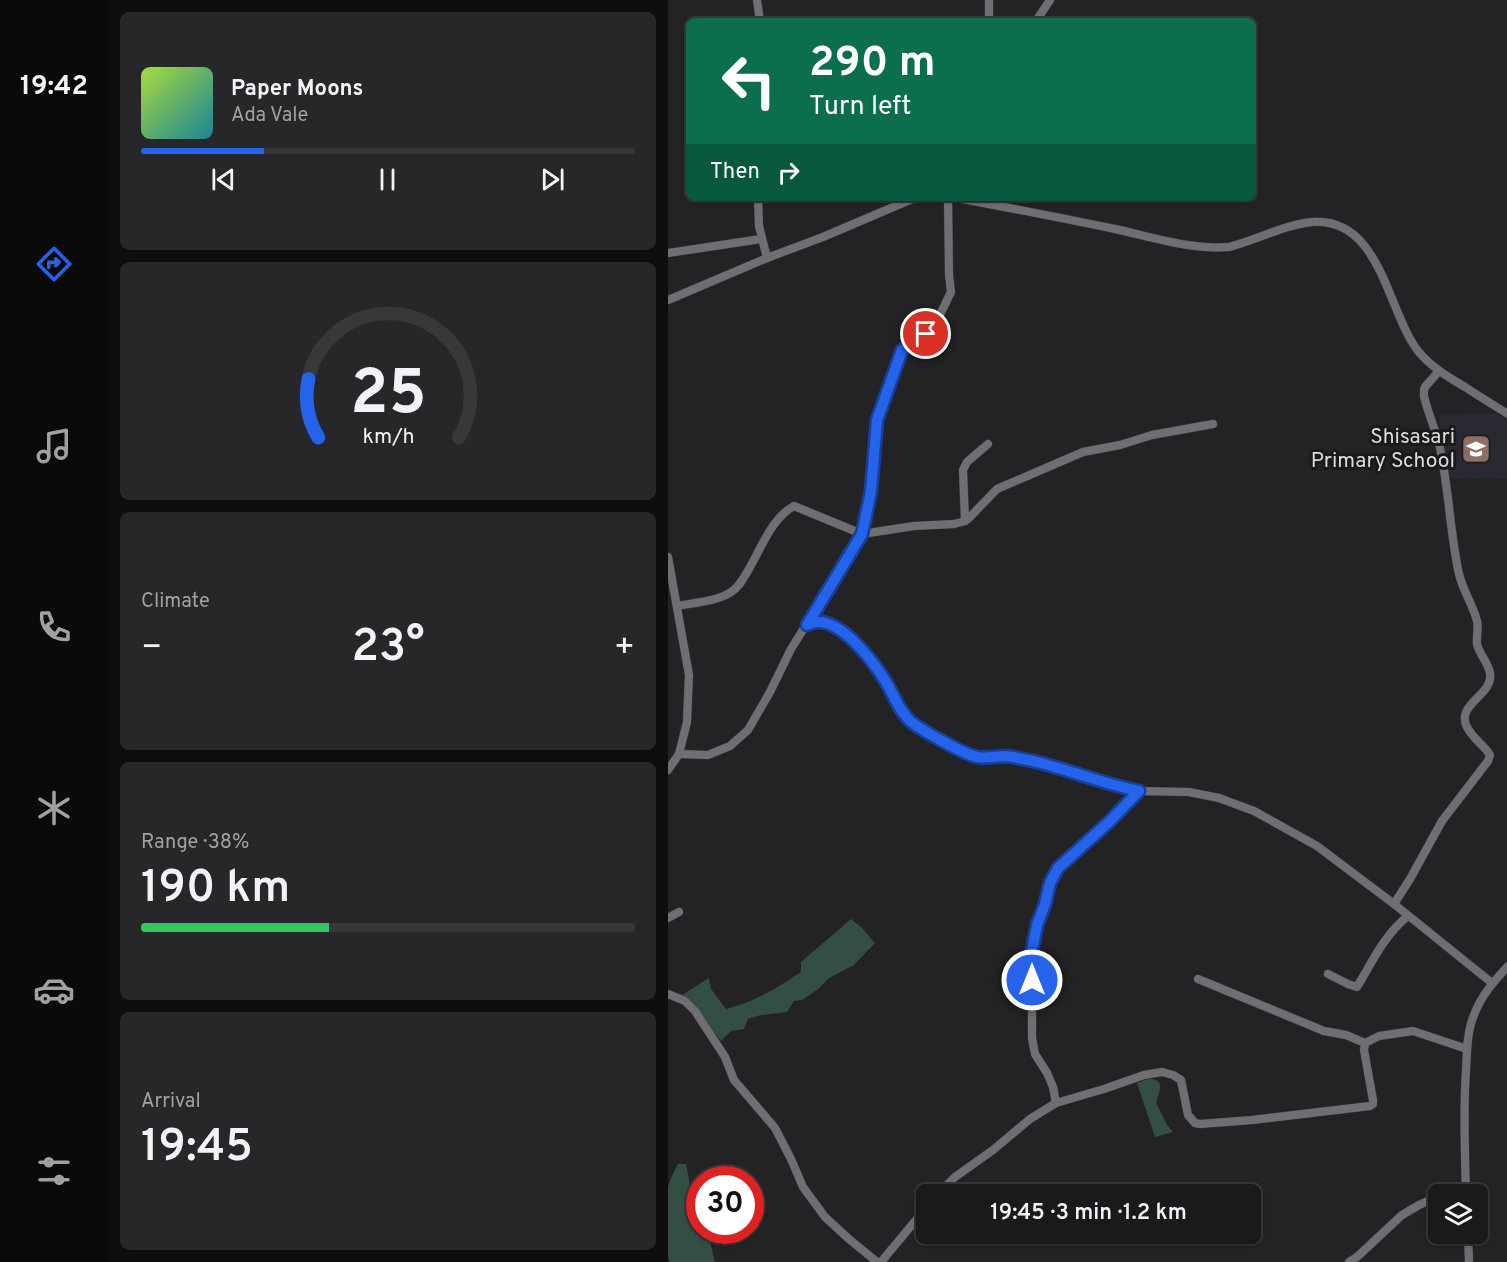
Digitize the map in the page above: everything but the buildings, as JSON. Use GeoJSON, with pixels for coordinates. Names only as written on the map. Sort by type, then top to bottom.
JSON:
{"type":"FeatureCollection","features":[{"type":"Feature","properties":{"kind":"street"},"geometry":{"type":"LineString","coordinates":[[756,0],[759,18]]}},
{"type":"Feature","properties":{"kind":"street"},"geometry":{"type":"LineString","coordinates":[[989,0],[989,18]]}},
{"type":"Feature","properties":{"kind":"street"},"geometry":{"type":"LineString","coordinates":[[1038,18],[1050,0]]}},
{"type":"Feature","properties":{"kind":"street"},"geometry":{"type":"LineString","coordinates":[[758,201],[761,239],[767,258]]}},
{"type":"Feature","properties":{"kind":"street"},"geometry":{"type":"LineString","coordinates":[[668,300],[907,201]]}},
{"type":"Feature","properties":{"kind":"street"},"geometry":{"type":"LineString","coordinates":[[679,754],[708,755],[730,746],[748,730],[791,649],[862,534],[871,491],[877,420],[902,350],[926,334],[936,323],[951,292],[948,201]]}},
{"type":"Feature","properties":{"kind":"street"},"geometry":{"type":"LineString","coordinates":[[972,201],[1192,246],[1219,248],[1237,245],[1269,233],[1314,222],[1337,226],[1355,236],[1372,255],[1408,336],[1425,359],[1439,371],[1508,414]]}},
{"type":"Feature","properties":{"kind":"street"},"geometry":{"type":"LineString","coordinates":[[668,253],[761,239]]}},
{"type":"Feature","properties":{"kind":"street"},"geometry":{"type":"LineString","coordinates":[[1394,904],[1442,821],[1488,761],[1490,755],[1468,730],[1464,718],[1470,706],[1488,686],[1490,675],[1477,644],[1476,617],[1460,577],[1454,550],[1440,447],[1424,396],[1425,387],[1439,371]]}},
{"type":"Feature","properties":{"kind":"street"},"geometry":{"type":"LineString","coordinates":[[677,606],[718,598],[731,593],[754,562],[768,534],[779,519],[794,506],[862,534],[914,526],[954,524],[970,518],[997,489],[1083,452],[1120,445],[1152,435],[1213,424]]}},
{"type":"Feature","properties":{"kind":"street"},"geometry":{"type":"LineString","coordinates":[[965,521],[964,466],[988,444]]}},
{"type":"Feature","properties":{"kind":"street"},"geometry":{"type":"LineString","coordinates":[[668,557],[689,675],[687,722],[679,754],[668,770]]}},
{"type":"Feature","properties":{"kind":"street"},"geometry":{"type":"LineString","coordinates":[[807,625],[812,622],[824,623],[841,630],[860,648],[912,723],[967,754],[978,757],[1005,756],[1037,762],[1118,787],[1139,791],[1189,792],[1219,798],[1248,808],[1317,846],[1492,983]]}},
{"type":"Feature","properties":{"kind":"street"},"geometry":{"type":"LineString","coordinates":[[1056,1103],[1053,1087],[1047,1072],[1035,1054],[1031,1038],[1032,950],[1037,925],[1050,883],[1058,868],[1139,791]]}},
{"type":"Feature","properties":{"kind":"street"},"geometry":{"type":"LineString","coordinates":[[668,918],[679,912]]}},
{"type":"Feature","properties":{"kind":"street"},"geometry":{"type":"LineString","coordinates":[[1328,974],[1357,987],[1386,938],[1408,916]]}},
{"type":"Feature","properties":{"kind":"street"},"geometry":{"type":"LineString","coordinates":[[1466,1184],[1464,1104],[1467,1049],[1472,1018],[1492,983],[1508,966]]}},
{"type":"Feature","properties":{"kind":"street"},"geometry":{"type":"LineString","coordinates":[[1198,979],[1324,1031],[1346,1035],[1365,1043],[1379,1036],[1412,1031],[1467,1049]]}},
{"type":"Feature","properties":{"kind":"street"},"geometry":{"type":"LineString","coordinates":[[668,994],[685,1001],[695,1011],[725,1057],[734,1080],[775,1128],[803,1187],[826,1217],[849,1239],[879,1262],[916,1219]]}},
{"type":"Feature","properties":{"kind":"street"},"geometry":{"type":"LineString","coordinates":[[948,1184],[1030,1119],[1056,1103],[1144,1075],[1162,1072],[1174,1075],[1181,1080],[1188,1115],[1195,1123],[1200,1124],[1365,1107],[1373,1104],[1373,1100],[1364,1050],[1365,1043]]}},
{"type":"Feature","properties":{"kind":"street"},"geometry":{"type":"LineString","coordinates":[[1349,1262],[1402,1215],[1428,1201]]}},
{"type":"Feature","properties":{"kind":"street"},"geometry":{"type":"LineString","coordinates":[[1468,1244],[1469,1262]]}},
{"type":"Feature","properties":{"kind":"shaded area","name":"Shisasari Primary School"},"geometry":{"type":"Polygon","coordinates":[[[1495,413],[1507,419],[1507,478],[1450,479],[1438,414],[1495,413]]]}},
{"type":"Feature","properties":{"kind":"green space"},"geometry":{"type":"Polygon","coordinates":[[[851,919],[875,943],[854,965],[829,978],[802,1000],[794,1001],[787,1012],[748,1019],[744,1029],[731,1031],[721,1041],[682,995],[709,978],[711,989],[726,1009],[756,998],[801,972],[801,962],[851,919]]]}},
{"type":"Feature","properties":{"kind":"green space"},"geometry":{"type":"Polygon","coordinates":[[[1148,1079],[1160,1083],[1156,1103],[1173,1132],[1155,1137],[1137,1083],[1148,1079]]]}},
{"type":"Feature","properties":{"kind":"green space"},"geometry":{"type":"Polygon","coordinates":[[[678,1164],[686,1164],[686,1244],[710,1244],[715,1262],[670,1262],[668,1257],[668,1187],[678,1164]]]}},
{"type":"Feature","properties":{"kind":"place","name":"Shisasari Primary School"},"geometry":{"type":"Point","coordinates":[1476,449]}},
{"type":"Feature","properties":{"kind":"route"},"geometry":{"type":"LineString","coordinates":[[926,334],[902,350],[877,420],[871,491],[862,534],[807,625],[812,622],[824,623],[841,630],[873,664],[912,723],[967,754],[990,758],[1005,756],[1037,762],[1118,787],[1139,791],[1058,868],[1050,883],[1037,925],[1032,950],[1032,980]]}}]}
